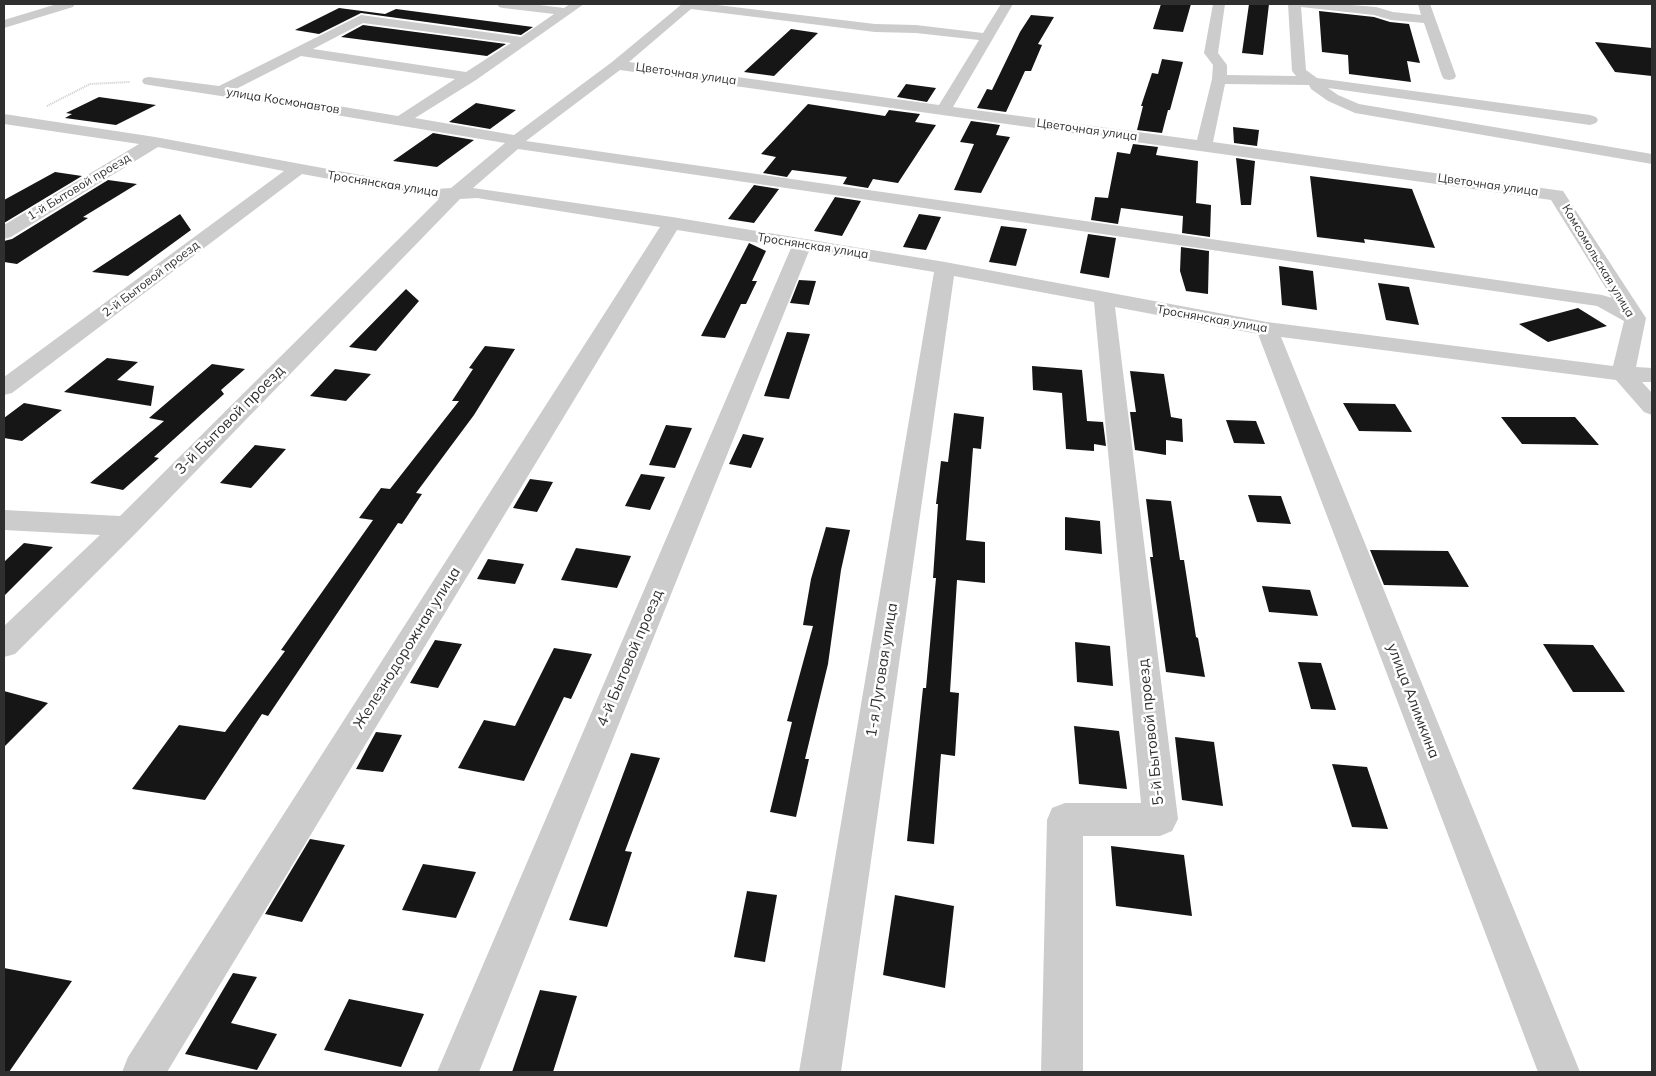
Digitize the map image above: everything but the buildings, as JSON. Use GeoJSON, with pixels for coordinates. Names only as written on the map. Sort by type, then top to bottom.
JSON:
{"type":"FeatureCollection","features":[{"type":"Feature","properties":{"kind":"street"},"geometry":{"type":"LineString","coordinates":[[4,24],[69,4]]}},
{"type":"Feature","properties":{"kind":"street"},"geometry":{"type":"LineString","coordinates":[[503,4],[567,12]]}},
{"type":"Feature","properties":{"kind":"street"},"geometry":{"type":"LineString","coordinates":[[402,120],[578,4]]}},
{"type":"Feature","properties":{"kind":"street"},"geometry":{"type":"LineString","coordinates":[[688,4],[876,28],[916,29],[987,37]]}},
{"type":"Feature","properties":{"kind":"street","name":"3-й Бытовой проезд"},"geometry":{"type":"LineString","coordinates":[[4,644],[126,526],[455,194],[516,142],[618,65],[688,4]]}},
{"type":"Feature","properties":{"kind":"street"},"geometry":{"type":"LineString","coordinates":[[943,111],[1007,4]]}},
{"type":"Feature","properties":{"kind":"street"},"geometry":{"type":"LineString","coordinates":[[1204,146],[1219,80],[1220,65],[1211,53],[1219,4]]}},
{"type":"Feature","properties":{"kind":"street"},"geometry":{"type":"LineString","coordinates":[[1294,4],[1299,71],[1333,98],[1355,108],[1652,158]]}},
{"type":"Feature","properties":{"kind":"street"},"geometry":{"type":"LineString","coordinates":[[1302,4],[1376,11],[1391,16],[1430,20]]}},
{"type":"Feature","properties":{"kind":"street"},"geometry":{"type":"LineString","coordinates":[[1424,4],[1449,76]]}},
{"type":"Feature","properties":{"kind":"street","name":"улица Космонавтов"},"geometry":{"type":"LineString","coordinates":[[221,91],[383,8]]}},
{"type":"Feature","properties":{"kind":"street"},"geometry":{"type":"LineString","coordinates":[[360,19],[524,41]]}},
{"type":"Feature","properties":{"kind":"street"},"geometry":{"type":"LineString","coordinates":[[298,51],[471,76]]}},
{"type":"Feature","properties":{"kind":"street","name":"Цветочная улица"},"geometry":{"type":"LineString","coordinates":[[618,65],[1557,195]]}},
{"type":"Feature","properties":{"kind":"street"},"geometry":{"type":"LineString","coordinates":[[1219,80],[1314,84],[1590,120]]}},
{"type":"Feature","properties":{"kind":"street"},"geometry":{"type":"LineString","coordinates":[[148,81],[221,91]]}},
{"type":"Feature","properties":{"kind":"street","name":"улица Космонавтов"},"geometry":{"type":"LineString","coordinates":[[221,91],[402,120],[516,142],[1602,301],[1635,318]]}},
{"type":"Feature","properties":{"kind":"street"},"geometry":{"type":"LineString","coordinates":[[4,136],[16,121]]}},
{"type":"Feature","properties":{"kind":"street","name":"Троснянская улица"},"geometry":{"type":"LineString","coordinates":[[16,121],[155,142],[297,170],[436,194],[476,193],[802,244],[945,268],[1267,329],[1623,374],[1652,375]]}},
{"type":"Feature","properties":{"kind":"street","name":"1-й Бытовой проезд"},"geometry":{"type":"LineString","coordinates":[[4,233],[155,142]]}},
{"type":"Feature","properties":{"kind":"street","name":"2-й Бытовой проезд"},"geometry":{"type":"LineString","coordinates":[[4,388],[297,170]]}},
{"type":"Feature","properties":{"kind":"street","name":"Комсомольская улица"},"geometry":{"type":"LineString","coordinates":[[1557,195],[1635,318],[1623,374]]}},
{"type":"Feature","properties":{"kind":"street","name":"Железнодорожная улица"},"geometry":{"type":"LineString","coordinates":[[143,1072],[672,223]]}},
{"type":"Feature","properties":{"kind":"street","name":"4-й Бытовой проезд"},"geometry":{"type":"LineString","coordinates":[[458,1072],[802,244]]}},
{"type":"Feature","properties":{"kind":"street","name":"1-я Луговая улица"},"geometry":{"type":"LineString","coordinates":[[820,1072],[945,268]]}},
{"type":"Feature","properties":{"kind":"street","name":"5-й Бытовой проезд"},"geometry":{"type":"LineString","coordinates":[[1062,1072],[1065,820],[1160,819],[1104,299]]}},
{"type":"Feature","properties":{"kind":"street","name":"улица Алимкина"},"geometry":{"type":"LineString","coordinates":[[1267,329],[1559,1072]]}},
{"type":"Feature","properties":{"kind":"street"},"geometry":{"type":"LineString","coordinates":[[1623,374],[1652,407]]}},
{"type":"Feature","properties":{"kind":"street"},"geometry":{"type":"LineString","coordinates":[[4,520],[126,526]]}},
{"type":"Feature","properties":{"kind":"path"},"geometry":{"type":"LineString","coordinates":[[16,121],[90,84],[148,81]]}}]}
